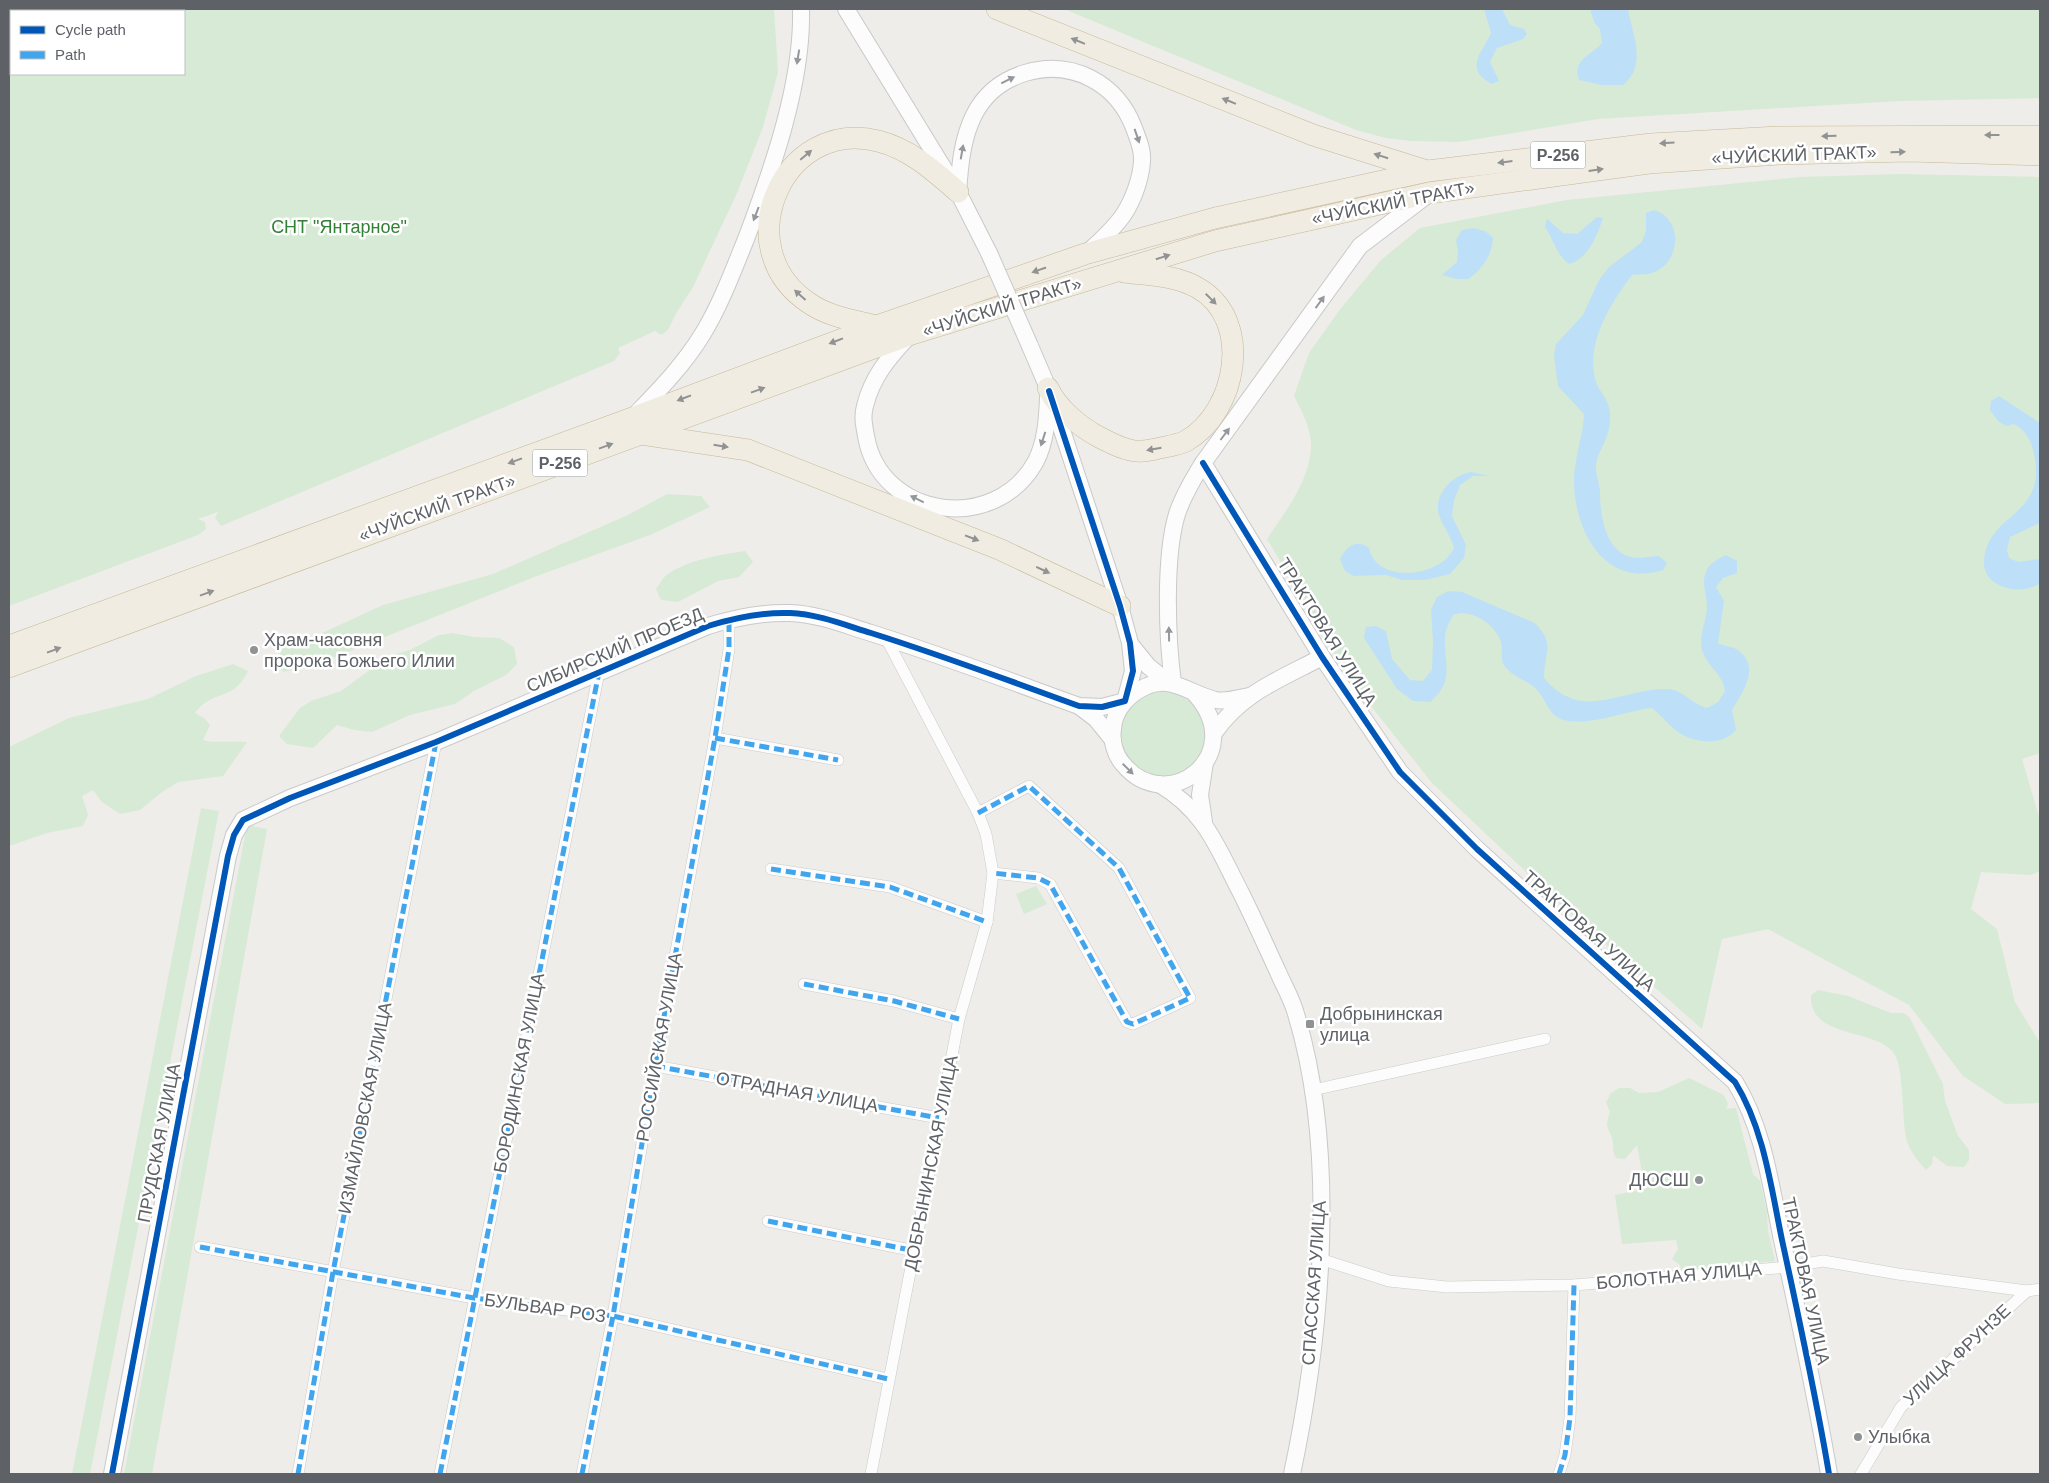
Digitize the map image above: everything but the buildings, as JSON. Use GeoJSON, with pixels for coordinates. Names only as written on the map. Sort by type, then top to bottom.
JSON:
{"type":"FeatureCollection","features":[{"type":"Feature","properties":{"kind":"highway"},"geometry":{"type":"LineString","coordinates":[[996,9],[1313,135],[1428,171]]}},
{"type":"Feature","properties":{"kind":"highway","name":"«ЧУЙСКИЙ ТРАКТ»"},"geometry":{"type":"LineString","coordinates":[[9,667],[635,426],[876,326],[1085,254],[1215,218],[1428,171],[1651,144],[1778,137],[2040,136]]}},
{"type":"Feature","properties":{"kind":"highway"},"geometry":{"type":"LineString","coordinates":[[876,326],[840,318],[808,302],[796,292],[776,266],[768,239],[768,224],[771,208],[785,178],[797,162],[822,144],[842,138],[862,138],[879,141],[912,155],[958,192]]}},
{"type":"Feature","properties":{"kind":"highway","name":"«ЧУЙСКИЙ ТРАКТ»"},"geometry":{"type":"LineString","coordinates":[[9,646],[635,426],[912,334],[1215,241],[1429,193],[1649,163],[1779,154],[1910,151],[2040,155]]}},
{"type":"Feature","properties":{"kind":"highway"},"geometry":{"type":"LineString","coordinates":[[1048,389],[1062,407],[1091,432],[1119,446],[1141,452],[1185,441],[1209,419],[1221,401],[1232,370],[1233,356],[1229,329],[1218,305],[1209,295],[1186,282],[1163,276],[1116,272]]}},
{"type":"Feature","properties":{"kind":"highway"},"geometry":{"type":"LineString","coordinates":[[635,426],[748,450],[999,549],[1120,606]]}},
{"type":"Feature","properties":{"kind":"street"},"geometry":{"type":"LineString","coordinates":[[635,426],[702,335],[733,272],[760,204],[779,140],[797,67],[802,37],[801,9]]}},
{"type":"Feature","properties":{"kind":"street"},"geometry":{"type":"LineString","coordinates":[[846,9],[958,192],[989,253],[1048,389],[1120,606],[1130,643],[1133,671],[1125,701],[1115,718],[1113,740],[1115,751],[1128,770],[1147,782],[1159,784],[1185,780],[1206,762],[1213,746],[1214,733],[1209,712],[1195,694]]}},
{"type":"Feature","properties":{"kind":"street"},"geometry":{"type":"LineString","coordinates":[[958,192],[966,132],[975,114],[990,92],[1013,77],[1036,70],[1057,68],[1089,78],[1110,90],[1119,99],[1138,137],[1142,160],[1134,194],[1124,214],[1112,230],[1085,254]]}},
{"type":"Feature","properties":{"kind":"street"},"geometry":{"type":"LineString","coordinates":[[1171,683],[1169,612],[1172,542],[1179,510],[1188,489],[1203,463],[1360,246],[1429,193]]}},
{"type":"Feature","properties":{"kind":"street"},"geometry":{"type":"LineString","coordinates":[[912,334],[886,360],[876,376],[864,407],[863,420],[867,445],[881,470],[906,494],[924,503],[941,508],[959,509],[979,505],[1003,497],[1021,483],[1036,460],[1046,432],[1048,389]]}},
{"type":"Feature","properties":{"kind":"street","name":"ТРАКТОВАЯ УЛИЦА"},"geometry":{"type":"LineString","coordinates":[[1203,463],[1322,658],[1400,772],[1477,849],[1735,1082],[1746,1101],[1762,1148],[1814,1389],[1829,1474]]}},
{"type":"Feature","properties":{"kind":"street","name":"СИБИРСКИЙ ПРОЕЗД"},"geometry":{"type":"LineString","coordinates":[[243,820],[290,798],[436,742],[708,626],[729,620],[792,613],[821,617],[886,638],[1078,706],[1096,719],[1113,740]]}},
{"type":"Feature","properties":{"kind":"street","name":"РОССИЙСКАЯ УЛИЦА"},"geometry":{"type":"LineString","coordinates":[[582,1474],[613,1316],[655,1066],[714,738],[729,649],[729,620]]}},
{"type":"Feature","properties":{"kind":"street","name":"ДОБРЫНИНСКАЯ УЛИЦА"},"geometry":{"type":"LineString","coordinates":[[871,1474],[959,1019],[987,922],[993,873],[986,834],[978,813],[886,638]]}},
{"type":"Feature","properties":{"kind":"street"},"geometry":{"type":"LineString","coordinates":[[1130,643],[1148,666],[1171,683],[1195,694],[1223,700],[1249,696]]}},
{"type":"Feature","properties":{"kind":"street"},"geometry":{"type":"LineString","coordinates":[[1214,733],[1233,709],[1249,696],[1322,658]]}},
{"type":"Feature","properties":{"kind":"street","name":"БОРОДИНСКАЯ УЛИЦА"},"geometry":{"type":"LineString","coordinates":[[440,1474],[599,672]]}},
{"type":"Feature","properties":{"kind":"street"},"geometry":{"type":"LineString","coordinates":[[1125,701],[1147,686],[1171,683]]}},
{"type":"Feature","properties":{"kind":"street","name":"СИБИРСКИЙ ПРОЕЗД"},"geometry":{"type":"LineString","coordinates":[[1078,706],[1102,707],[1125,701]]}},
{"type":"Feature","properties":{"kind":"street"},"geometry":{"type":"LineString","coordinates":[[714,738],[838,760]]}},
{"type":"Feature","properties":{"kind":"street","name":"ИЗМАЙЛОВСКАЯ УЛИЦА"},"geometry":{"type":"LineString","coordinates":[[298,1474],[334,1272],[436,742]]}},
{"type":"Feature","properties":{"kind":"street","name":"СПАССКАЯ УЛИЦА"},"geometry":{"type":"LineString","coordinates":[[1205,824],[1200,795],[1206,762]]}},
{"type":"Feature","properties":{"kind":"street","name":"СПАССКАЯ УЛИЦА"},"geometry":{"type":"LineString","coordinates":[[1159,784],[1183,800],[1205,824],[1254,919],[1295,1011],[1313,1090],[1320,1180],[1320,1259],[1312,1356],[1292,1474]]}},
{"type":"Feature","properties":{"kind":"street"},"geometry":{"type":"LineString","coordinates":[[978,813],[1029,786],[1119,868],[1190,998],[1133,1024],[1127,1022],[1050,884],[1038,878],[993,873]]}},
{"type":"Feature","properties":{"kind":"street","name":"ПРУДСКАЯ УЛИЦА"},"geometry":{"type":"LineString","coordinates":[[112,1474],[228,856],[234,835],[243,820]]}},
{"type":"Feature","properties":{"kind":"street"},"geometry":{"type":"LineString","coordinates":[[771,870],[890,887],[987,922]]}},
{"type":"Feature","properties":{"kind":"street"},"geometry":{"type":"LineString","coordinates":[[804,984],[894,1001],[959,1019]]}},
{"type":"Feature","properties":{"kind":"street"},"geometry":{"type":"LineString","coordinates":[[1313,1090],[1545,1039]]}},
{"type":"Feature","properties":{"kind":"street","name":"ОТРАДНАЯ УЛИЦА"},"geometry":{"type":"LineString","coordinates":[[655,1066],[939,1118]]}},
{"type":"Feature","properties":{"kind":"street"},"geometry":{"type":"LineString","coordinates":[[768,1221],[915,1251]]}},
{"type":"Feature","properties":{"kind":"street","name":"БУЛЬВАР РОЗ"},"geometry":{"type":"LineString","coordinates":[[200,1247],[474,1298],[613,1316],[888,1379]]}},
{"type":"Feature","properties":{"kind":"street","name":"БОЛОТНАЯ УЛИЦА"},"geometry":{"type":"LineString","coordinates":[[1320,1259],[1362,1273],[1409,1284],[1447,1287],[1574,1285],[1788,1267],[1823,1261],[1898,1274],[2027,1291],[2040,1289]]}},
{"type":"Feature","properties":{"kind":"street"},"geometry":{"type":"LineString","coordinates":[[1559,1474],[1566,1455],[1570,1418],[1574,1285]]}},
{"type":"Feature","properties":{"kind":"street","name":"УЛИЦА ФРУНЗЕ"},"geometry":{"type":"LineString","coordinates":[[1861,1474],[1901,1407],[2027,1291]]}},
{"type":"Feature","properties":{"kind":"green space","name":"СНТ \"Янтарное\""},"geometry":{"type":"Polygon","coordinates":[[[9,9],[774,9],[778,72],[763,127],[737,193],[693,287],[668,330],[661,335],[655,331],[618,348],[620,353],[614,361],[221,526],[215,518],[218,512],[198,519],[205,522],[206,529],[198,535],[9,606],[9,9]]]}},
{"type":"Feature","properties":{"kind":"green space"},"geometry":{"type":"Polygon","coordinates":[[[1064,9],[2040,9],[2040,98],[1899,101],[1598,119],[1459,142],[1411,141],[1386,138],[1356,130],[1064,9]]]}},
{"type":"Feature","properties":{"kind":"green space"},"geometry":{"type":"Polygon","coordinates":[[[1899,174],[2040,177],[2040,753],[2022,759],[2040,820],[2040,871],[2031,875],[1981,872],[1971,909],[1997,929],[2015,1002],[2040,1043],[2040,1103],[2005,1104],[1963,1076],[1909,1005],[1768,929],[1722,939],[1702,1029],[1560,904],[1432,783],[1348,677],[1267,539],[1301,485],[1309,461],[1310,435],[1306,421],[1294,396],[1309,353],[1341,308],[1381,260],[1420,228],[1567,200],[1801,177],[1899,174]]]}},
{"type":"Feature","properties":{"kind":"green space"},"geometry":{"type":"Polygon","coordinates":[[[667,494],[701,496],[710,507],[650,535],[534,577],[320,663],[284,672],[275,663],[283,648],[305,641],[383,605],[493,574],[628,515],[667,494]]]}},
{"type":"Feature","properties":{"kind":"green space"},"geometry":{"type":"Polygon","coordinates":[[[745,551],[753,562],[739,577],[718,581],[678,602],[661,600],[656,589],[666,575],[705,558],[745,551]]]}},
{"type":"Feature","properties":{"kind":"green space"},"geometry":{"type":"Polygon","coordinates":[[[453,633],[474,637],[499,638],[514,647],[517,664],[506,675],[474,691],[455,704],[410,715],[372,732],[354,730],[337,725],[313,748],[287,744],[279,736],[300,708],[311,701],[341,691],[389,656],[410,650],[439,635],[453,633]]]}},
{"type":"Feature","properties":{"kind":"green space"},"geometry":{"type":"Polygon","coordinates":[[[233,664],[248,671],[242,681],[230,692],[208,701],[195,713],[204,718],[210,725],[203,740],[247,742],[223,776],[178,782],[140,810],[120,814],[102,802],[93,790],[82,796],[88,815],[83,826],[47,833],[9,846],[9,747],[69,718],[148,699],[196,676],[233,664]]]}},
{"type":"Feature","properties":{"kind":"green space"},"geometry":{"type":"Polygon","coordinates":[[[1163,691],[1187,698],[1199,710],[1206,734],[1199,758],[1187,770],[1163,777],[1139,770],[1127,758],[1120,734],[1127,710],[1139,698],[1163,691]]]}},
{"type":"Feature","properties":{"kind":"green space"},"geometry":{"type":"Polygon","coordinates":[[[201,808],[219,811],[90,1474],[72,1474],[201,808]]]}},
{"type":"Feature","properties":{"kind":"green space"},"geometry":{"type":"Polygon","coordinates":[[[247,825],[267,829],[152,1474],[124,1474],[247,825]]]}},
{"type":"Feature","properties":{"kind":"green space"},"geometry":{"type":"Polygon","coordinates":[[[1036,886],[1047,904],[1024,914],[1016,894],[1036,886]]]}},
{"type":"Feature","properties":{"kind":"green space"},"geometry":{"type":"Polygon","coordinates":[[[1818,990],[1848,996],[1891,1013],[1904,1013],[1910,1018],[1943,1084],[1945,1101],[1958,1136],[1969,1150],[1969,1160],[1964,1167],[1947,1166],[1933,1155],[1932,1164],[1926,1170],[1920,1163],[1907,1141],[1901,1081],[1897,1059],[1893,1052],[1883,1044],[1830,1026],[1820,1019],[1813,1009],[1811,995],[1818,990]]]}},
{"type":"Feature","properties":{"kind":"green space","name":"ДЮСШ"},"geometry":{"type":"Polygon","coordinates":[[[1689,1078],[1724,1095],[1728,1104],[1726,1109],[1736,1108],[1753,1174],[1760,1181],[1775,1261],[1681,1270],[1680,1265],[1672,1259],[1678,1249],[1676,1240],[1622,1244],[1615,1195],[1645,1189],[1637,1145],[1625,1159],[1616,1158],[1615,1156],[1612,1138],[1607,1126],[1610,1112],[1606,1102],[1611,1093],[1619,1088],[1630,1088],[1639,1093],[1658,1092],[1689,1078]]]}},
{"type":"Feature","properties":{"kind":"water"},"geometry":{"type":"Polygon","coordinates":[[[1484,9],[1502,9],[1510,25],[1524,29],[1527,34],[1523,39],[1497,48],[1490,62],[1499,81],[1492,84],[1478,73],[1477,67],[1477,60],[1491,33],[1484,9]]]}},
{"type":"Feature","properties":{"kind":"water"},"geometry":{"type":"Polygon","coordinates":[[[1590,9],[1628,9],[1635,39],[1637,59],[1631,77],[1623,85],[1602,85],[1579,80],[1578,67],[1580,62],[1602,43],[1600,29],[1594,22],[1590,9]]]}},
{"type":"Feature","properties":{"kind":"water"},"geometry":{"type":"Polygon","coordinates":[[[1654,210],[1664,215],[1671,223],[1675,233],[1675,244],[1672,254],[1667,263],[1659,270],[1648,274],[1632,275],[1624,286],[1602,324],[1597,337],[1593,365],[1597,385],[1607,403],[1610,414],[1608,433],[1596,464],[1603,522],[1611,542],[1617,550],[1636,558],[1659,556],[1667,563],[1663,570],[1643,574],[1626,571],[1611,564],[1598,553],[1588,539],[1581,522],[1576,504],[1574,476],[1584,414],[1558,386],[1554,356],[1556,344],[1583,315],[1599,280],[1609,267],[1642,242],[1646,231],[1646,213],[1654,210]]]}},
{"type":"Feature","properties":{"kind":"water"},"geometry":{"type":"Polygon","coordinates":[[[1597,217],[1603,218],[1591,246],[1581,257],[1569,264],[1558,251],[1545,227],[1547,219],[1563,233],[1577,234],[1597,217]]]}},
{"type":"Feature","properties":{"kind":"water"},"geometry":{"type":"Polygon","coordinates":[[[1473,228],[1485,231],[1493,238],[1491,250],[1485,262],[1468,279],[1457,279],[1442,275],[1457,262],[1456,240],[1462,230],[1473,228]]]}},
{"type":"Feature","properties":{"kind":"water"},"geometry":{"type":"Polygon","coordinates":[[[1999,396],[2040,423],[2040,523],[2010,537],[2007,550],[2009,558],[2018,562],[2040,559],[2040,583],[2024,589],[2006,588],[1997,584],[1985,571],[1984,562],[1987,546],[1995,533],[2025,503],[2032,491],[2036,475],[2033,449],[2025,433],[2014,424],[2006,426],[1998,421],[1990,410],[1991,401],[1999,396]]]}},
{"type":"Feature","properties":{"kind":"water"},"geometry":{"type":"Polygon","coordinates":[[[1471,472],[1489,476],[1473,476],[1460,485],[1454,500],[1452,516],[1466,545],[1464,558],[1450,574],[1425,580],[1402,580],[1386,575],[1354,576],[1345,571],[1340,559],[1348,548],[1356,544],[1369,548],[1374,560],[1383,567],[1396,572],[1423,571],[1436,566],[1447,558],[1454,548],[1439,515],[1439,500],[1441,493],[1451,482],[1457,477],[1471,472]]]}},
{"type":"Feature","properties":{"kind":"water"},"geometry":{"type":"Polygon","coordinates":[[[1726,555],[1737,561],[1737,573],[1723,578],[1716,587],[1724,601],[1718,643],[1739,651],[1749,665],[1749,673],[1744,688],[1732,710],[1736,730],[1731,735],[1719,740],[1705,741],[1685,736],[1672,727],[1652,708],[1590,721],[1562,720],[1553,713],[1537,690],[1507,669],[1503,663],[1502,645],[1498,635],[1482,619],[1475,616],[1460,613],[1453,615],[1445,634],[1446,672],[1443,687],[1430,702],[1413,701],[1397,689],[1364,638],[1366,627],[1376,626],[1386,631],[1392,659],[1410,680],[1423,681],[1432,670],[1431,610],[1437,597],[1448,591],[1462,592],[1535,623],[1547,643],[1544,678],[1558,691],[1572,699],[1601,700],[1649,690],[1666,689],[1677,691],[1707,708],[1718,702],[1725,691],[1724,685],[1702,649],[1701,637],[1707,612],[1704,581],[1709,566],[1726,555]]]}},
{"type":"Feature","properties":{"kind":"marked path"},"geometry":{"type":"LineString","coordinates":[[582,1474],[613,1316],[655,1066],[715,738],[729,649],[729,620]]}},
{"type":"Feature","properties":{"kind":"marked path"},"geometry":{"type":"LineString","coordinates":[[440,1474],[599,672]]}},
{"type":"Feature","properties":{"kind":"marked path"},"geometry":{"type":"LineString","coordinates":[[715,738],[838,760]]}},
{"type":"Feature","properties":{"kind":"marked path"},"geometry":{"type":"LineString","coordinates":[[298,1474],[333,1272],[436,742]]}},
{"type":"Feature","properties":{"kind":"marked path"},"geometry":{"type":"LineString","coordinates":[[978,813],[1029,786],[1119,868],[1190,998],[1133,1024],[1127,1022],[1050,884],[1038,878],[993,873]]}},
{"type":"Feature","properties":{"kind":"marked path"},"geometry":{"type":"LineString","coordinates":[[771,869],[890,887],[987,922]]}},
{"type":"Feature","properties":{"kind":"marked path"},"geometry":{"type":"LineString","coordinates":[[804,984],[894,1001],[959,1019]]}},
{"type":"Feature","properties":{"kind":"marked path"},"geometry":{"type":"LineString","coordinates":[[655,1066],[939,1118]]}},
{"type":"Feature","properties":{"kind":"marked path"},"geometry":{"type":"LineString","coordinates":[[768,1221],[915,1251]]}},
{"type":"Feature","properties":{"kind":"marked path"},"geometry":{"type":"LineString","coordinates":[[200,1247],[474,1298],[613,1316],[888,1379]]}},
{"type":"Feature","properties":{"kind":"marked path"},"geometry":{"type":"LineString","coordinates":[[1559,1474],[1565,1455],[1570,1418],[1574,1285]]}},
{"type":"Feature","properties":{"kind":"cycle path"},"geometry":{"type":"LineString","coordinates":[[112,1474],[228,856],[234,835],[243,820],[290,798],[436,742],[708,626],[759,615],[790,613],[811,615],[831,620],[949,659],[1079,706],[1102,707],[1125,701],[1133,671],[1130,643],[1120,606],[1049,391]]}},
{"type":"Feature","properties":{"kind":"cycle path"},"geometry":{"type":"LineString","coordinates":[[1203,463],[1322,657],[1400,772],[1477,849],[1735,1082],[1753,1119],[1770,1179],[1819,1416],[1829,1474]]}},
{"type":"Feature","properties":{"kind":"place","name":"Храм-часовня пророка Божьего Илии"},"geometry":{"type":"Point","coordinates":[254,650]}},
{"type":"Feature","properties":{"kind":"place","name":"Добрынинская улица"},"geometry":{"type":"Point","coordinates":[1310,1024]}},
{"type":"Feature","properties":{"kind":"place","name":"ДЮСШ"},"geometry":{"type":"Point","coordinates":[1699,1180]}},
{"type":"Feature","properties":{"kind":"place","name":"Улыбка"},"geometry":{"type":"Point","coordinates":[1858,1437]}}]}
